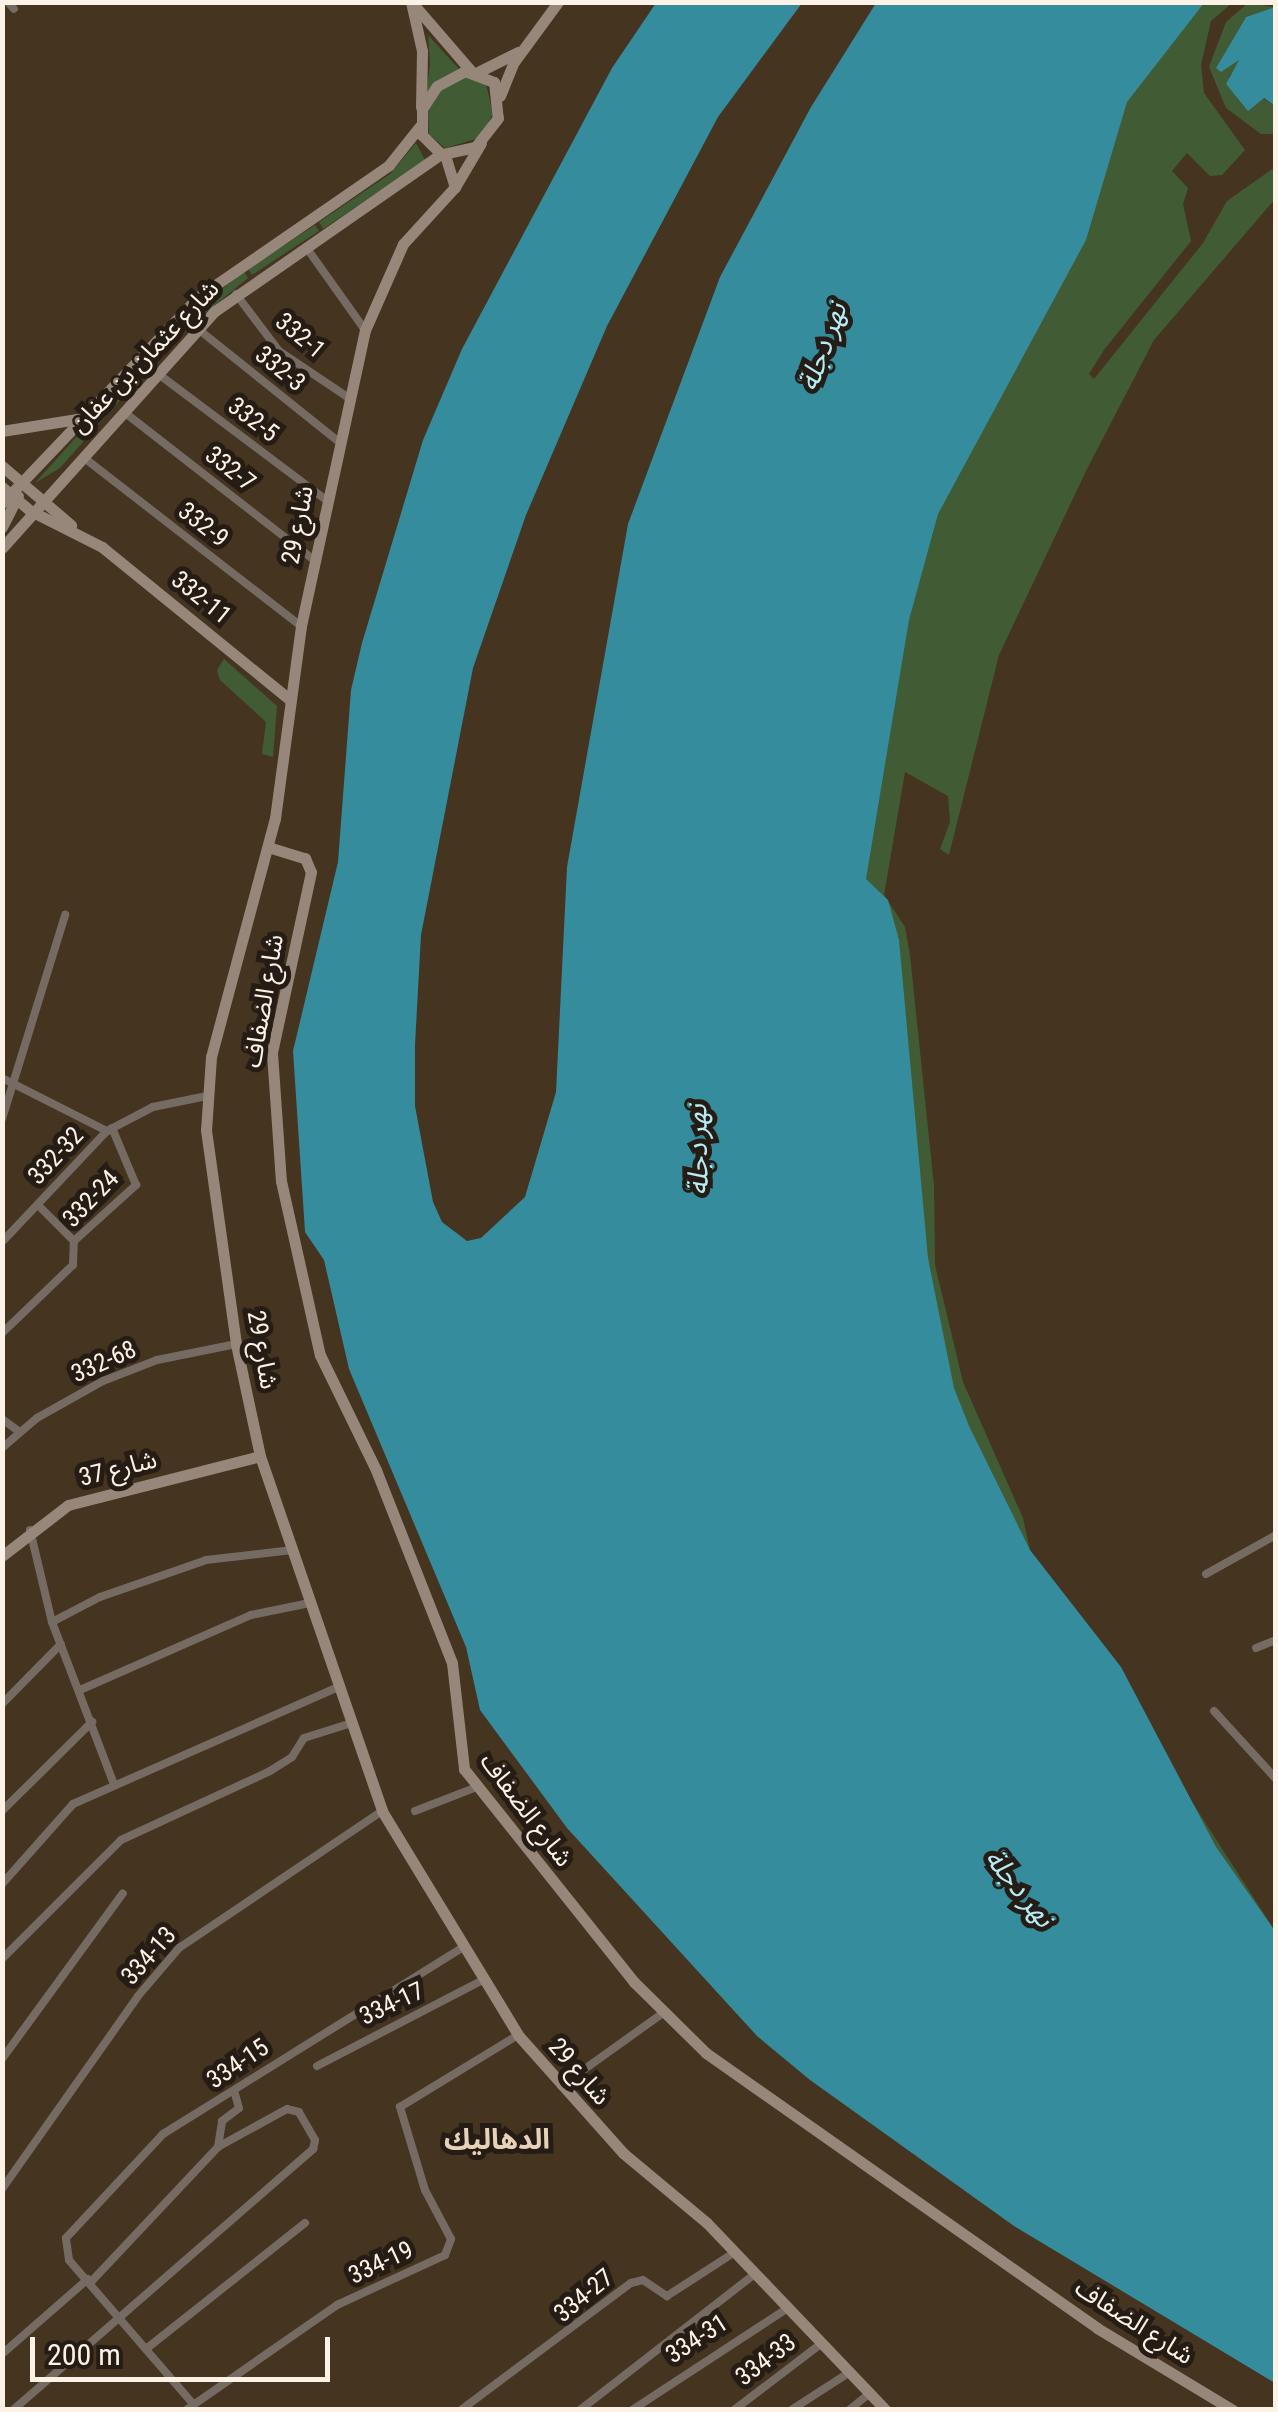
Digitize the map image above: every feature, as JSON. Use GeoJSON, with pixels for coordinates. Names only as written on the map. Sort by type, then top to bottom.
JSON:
{"type":"FeatureCollection","features":[{"type":"Feature","properties":{"kind":"street"},"geometry":{"type":"LineString","coordinates":[[412,2],[474,72],[494,82],[500,96]]}},
{"type":"Feature","properties":{"kind":"street"},"geometry":{"type":"LineString","coordinates":[[412,2],[422,52],[421,120],[427,144],[443,154],[455,187]]}},
{"type":"Feature","properties":{"kind":"street"},"geometry":{"type":"LineString","coordinates":[[443,154],[481,143],[496,122],[500,96],[522,50],[558,2]]}},
{"type":"Feature","properties":{"kind":"street"},"geometry":{"type":"LineString","coordinates":[[421,120],[437,86],[522,50]]}},
{"type":"Feature","properties":{"kind":"street","name":"شارع عثمان بن عفان"},"geometry":{"type":"LineString","coordinates":[[2,527],[8,496],[198,297],[389,165],[421,120]]}},
{"type":"Feature","properties":{"kind":"street","name":"شارع 29"},"geometry":{"type":"LineString","coordinates":[[481,143],[455,187],[403,244],[365,330],[301,626],[268,846],[210,1057],[206,1096],[208,1155],[236,1344],[260,1456],[382,1810],[518,2035],[559,2087],[734,2252],[885,2409]]}},
{"type":"Feature","properties":{"kind":"street","name":"شارع عثمان بن عفان"},"geometry":{"type":"LineString","coordinates":[[2,548],[197,328],[236,294],[443,154]]}},
{"type":"Feature","properties":{"kind":"street"},"geometry":{"type":"LineString","coordinates":[[306,248],[365,330]]}},
{"type":"Feature","properties":{"kind":"street","name":"332-1"},"geometry":{"type":"LineString","coordinates":[[236,294],[279,351],[349,398]]}},
{"type":"Feature","properties":{"kind":"street","name":"332-3"},"geometry":{"type":"LineString","coordinates":[[197,328],[339,442]]}},
{"type":"Feature","properties":{"kind":"street","name":"332-5"},"geometry":{"type":"LineString","coordinates":[[157,372],[326,499]]}},
{"type":"Feature","properties":{"kind":"street","name":"332-7"},"geometry":{"type":"LineString","coordinates":[[122,410],[314,560]]}},
{"type":"Feature","properties":{"kind":"street"},"geometry":{"type":"LineString","coordinates":[[2,431],[80,417]]}},
{"type":"Feature","properties":{"kind":"street","name":"332-9"},"geometry":{"type":"LineString","coordinates":[[81,456],[301,626]]}},
{"type":"Feature","properties":{"kind":"street","name":"332-11"},"geometry":{"type":"LineString","coordinates":[[2,466],[290,700]]}},
{"type":"Feature","properties":{"kind":"street","name":"332-11"},"geometry":{"type":"LineString","coordinates":[[8,496],[82,534]]}},
{"type":"Feature","properties":{"kind":"street","name":"شارع الضفاف"},"geometry":{"type":"LineString","coordinates":[[268,846],[304,858],[311,872],[272,1053],[280,1181],[320,1355],[376,1470],[452,1663],[460,1758],[478,1787],[663,2014],[809,2130],[1097,2328],[1232,2410]]}},
{"type":"Feature","properties":{"kind":"street"},"geometry":{"type":"LineString","coordinates":[[2,1119],[65,915]]}},
{"type":"Feature","properties":{"kind":"street"},"geometry":{"type":"LineString","coordinates":[[2,1078],[110,1129]]}},
{"type":"Feature","properties":{"kind":"street","name":"332-32"},"geometry":{"type":"LineString","coordinates":[[2,1242],[110,1129],[153,1107],[206,1096]]}},
{"type":"Feature","properties":{"kind":"street","name":"332-24"},"geometry":{"type":"LineString","coordinates":[[2,1332],[73,1264],[74,1241],[136,1185],[110,1129]]}},
{"type":"Feature","properties":{"kind":"street"},"geometry":{"type":"LineString","coordinates":[[38,1205],[74,1241]]}},
{"type":"Feature","properties":{"kind":"street","name":"332-68"},"geometry":{"type":"LineString","coordinates":[[2,1448],[20,1432],[103,1381],[157,1360],[236,1344]]}},
{"type":"Feature","properties":{"kind":"street"},"geometry":{"type":"LineString","coordinates":[[2,1419],[20,1432]]}},
{"type":"Feature","properties":{"kind":"street","name":"شارع 37"},"geometry":{"type":"LineString","coordinates":[[2,1556],[30,1530],[68,1505],[260,1456]]}},
{"type":"Feature","properties":{"kind":"street"},"geometry":{"type":"LineString","coordinates":[[30,1530],[52,1622],[113,1782]]}},
{"type":"Feature","properties":{"kind":"street"},"geometry":{"type":"LineString","coordinates":[[1206,1574],[1276,1536]]}},
{"type":"Feature","properties":{"kind":"street"},"geometry":{"type":"LineString","coordinates":[[52,1622],[100,1596],[206,1560],[292,1550]]}},
{"type":"Feature","properties":{"kind":"street"},"geometry":{"type":"LineString","coordinates":[[80,1690],[251,1615],[310,1603]]}},
{"type":"Feature","properties":{"kind":"street"},"geometry":{"type":"LineString","coordinates":[[1256,1648],[1276,1640]]}},
{"type":"Feature","properties":{"kind":"street"},"geometry":{"type":"LineString","coordinates":[[2,1704],[61,1644]]}},
{"type":"Feature","properties":{"kind":"street"},"geometry":{"type":"LineString","coordinates":[[2,1884],[74,1804],[113,1782],[183,1759],[338,1687]]}},
{"type":"Feature","properties":{"kind":"street"},"geometry":{"type":"LineString","coordinates":[[1214,1710],[1276,1780]]}},
{"type":"Feature","properties":{"kind":"street"},"geometry":{"type":"LineString","coordinates":[[2,1812],[92,1722]]}},
{"type":"Feature","properties":{"kind":"street"},"geometry":{"type":"LineString","coordinates":[[2,1959],[121,1840],[270,1770],[292,1757],[304,1738],[352,1723]]}},
{"type":"Feature","properties":{"kind":"street"},"geometry":{"type":"LineString","coordinates":[[414,1811],[478,1787]]}},
{"type":"Feature","properties":{"kind":"street","name":"334-13"},"geometry":{"type":"LineString","coordinates":[[2,2189],[138,1996],[179,1948],[382,1810]]}},
{"type":"Feature","properties":{"kind":"street"},"geometry":{"type":"LineString","coordinates":[[2,2059],[124,1893]]}},
{"type":"Feature","properties":{"kind":"street","name":"334-15"},"geometry":{"type":"LineString","coordinates":[[89,2281],[62,2247],[163,2134],[466,1946]]}},
{"type":"Feature","properties":{"kind":"street","name":"334-17"},"geometry":{"type":"LineString","coordinates":[[317,2066],[485,1979]]}},
{"type":"Feature","properties":{"kind":"street"},"geometry":{"type":"LineString","coordinates":[[559,2087],[663,2014]]}},
{"type":"Feature","properties":{"kind":"street","name":"334-19"},"geometry":{"type":"LineString","coordinates":[[190,2407],[337,2305],[445,2255],[452,2239],[425,2190],[400,2106],[518,2035]]}},
{"type":"Feature","properties":{"kind":"street"},"geometry":{"type":"LineString","coordinates":[[218,2148],[222,2121],[239,2108],[234,2091]]}},
{"type":"Feature","properties":{"kind":"street"},"geometry":{"type":"LineString","coordinates":[[2,2354],[89,2281],[218,2148],[292,2108],[316,2144],[13,2410]]}},
{"type":"Feature","properties":{"kind":"street"},"geometry":{"type":"LineString","coordinates":[[146,2349],[305,2223]]}},
{"type":"Feature","properties":{"kind":"street","name":"334-27"},"geometry":{"type":"LineString","coordinates":[[462,2410],[631,2283],[643,2280],[666,2296],[734,2252]]}},
{"type":"Feature","properties":{"kind":"street"},"geometry":{"type":"LineString","coordinates":[[580,2410],[755,2274]]}},
{"type":"Feature","properties":{"kind":"street"},"geometry":{"type":"LineString","coordinates":[[89,2281],[190,2407]]}},
{"type":"Feature","properties":{"kind":"street","name":"334-31"},"geometry":{"type":"LineString","coordinates":[[632,2410],[788,2308]]}},
{"type":"Feature","properties":{"kind":"street","name":"334-33"},"geometry":{"type":"LineString","coordinates":[[734,2410],[822,2343]]}},
{"type":"Feature","properties":{"kind":"street"},"geometry":{"type":"LineString","coordinates":[[791,2410],[850,2372]]}},
{"type":"Feature","properties":{"kind":"street"},"geometry":{"type":"LineString","coordinates":[[849,2410],[870,2393]]}},
{"type":"Feature","properties":{"kind":"green space"},"geometry":{"type":"Polygon","coordinates":[[[1204,3],[1232,3],[1211,21],[1201,65],[1204,93],[1245,150],[1222,175],[1210,176],[1187,153],[1172,171],[1188,188],[1183,204],[1191,241],[1089,374],[1094,379],[1203,243],[1227,201],[1275,167],[1275,199],[1154,340],[1087,469],[999,655],[949,855],[940,849],[950,822],[948,796],[905,772],[884,895],[905,927],[910,955],[934,1186],[935,1265],[963,1382],[1023,1518],[1030,1550],[1275,1931],[1275,1946],[1008,1559],[936,1333],[859,904],[903,592],[1111,104],[1204,3]]]}},
{"type":"Feature","properties":{"kind":"green space"},"geometry":{"type":"Polygon","coordinates":[[[1248,3],[1275,7],[1246,17],[1216,68],[1240,60],[1229,77],[1275,106],[1275,134],[1261,134],[1226,108],[1209,67],[1226,22],[1248,3]]]}},
{"type":"Feature","properties":{"kind":"green space"},"geometry":{"type":"Polygon","coordinates":[[[428,35],[459,69],[426,97],[430,64],[428,35]]]}},
{"type":"Feature","properties":{"kind":"green space"},"geometry":{"type":"Polygon","coordinates":[[[466,77],[486,84],[493,114],[479,138],[445,148],[429,134],[428,112],[438,91],[466,77]]]}},
{"type":"Feature","properties":{"kind":"green space"},"geometry":{"type":"Polygon","coordinates":[[[416,143],[425,160],[323,229],[319,222],[390,174],[416,143]]]}},
{"type":"Feature","properties":{"kind":"green space"},"geometry":{"type":"Polygon","coordinates":[[[315,225],[319,231],[252,275],[248,269],[315,225]]]}},
{"type":"Feature","properties":{"kind":"green space"},"geometry":{"type":"Polygon","coordinates":[[[244,271],[248,278],[183,331],[178,326],[244,271]]]}},
{"type":"Feature","properties":{"kind":"green space"},"geometry":{"type":"Polygon","coordinates":[[[175,328],[181,333],[145,372],[139,367],[175,328]]]}},
{"type":"Feature","properties":{"kind":"green space"},"geometry":{"type":"Polygon","coordinates":[[[137,370],[143,375],[106,415],[100,410],[137,370]]]}},
{"type":"Feature","properties":{"kind":"green space"},"geometry":{"type":"Polygon","coordinates":[[[98,413],[104,418],[60,468],[35,483],[98,413]]]}},
{"type":"Feature","properties":{"kind":"green space"},"geometry":{"type":"Polygon","coordinates":[[[224,659],[277,706],[273,757],[262,754],[266,722],[220,680],[217,670],[224,659]]]}},
{"type":"Feature","properties":{"kind":"water","name":"نهر دجلة"},"geometry":{"type":"Polygon","coordinates":[[[656,3],[802,3],[718,117],[607,326],[526,515],[473,668],[421,935],[415,1045],[415,1106],[433,1202],[442,1222],[467,1241],[481,1238],[525,1197],[556,1092],[567,867],[628,524],[720,277],[811,107],[876,3],[1204,3],[1127,102],[1086,240],[938,514],[909,620],[866,879],[888,900],[899,940],[928,1258],[954,1388],[1030,1550],[1121,1667],[1216,1847],[1275,1931],[1275,2383],[1014,2226],[810,2080],[757,2036],[567,1828],[480,1710],[466,1647],[349,1369],[324,1260],[305,1232],[293,1051],[338,862],[351,690],[362,643],[423,440],[462,349],[612,68],[656,3]]]}},
{"type":"Feature","properties":{"kind":"water"},"geometry":{"type":"Polygon","coordinates":[[[1275,7],[1275,106],[1264,98],[1248,111],[1226,84],[1239,60],[1221,72],[1216,68],[1246,17],[1275,7]]]}},
{"type":"Feature","properties":{"kind":"district","name":"الدهاليك"},"geometry":{"type":"Point","coordinates":[497,2140]}}]}
